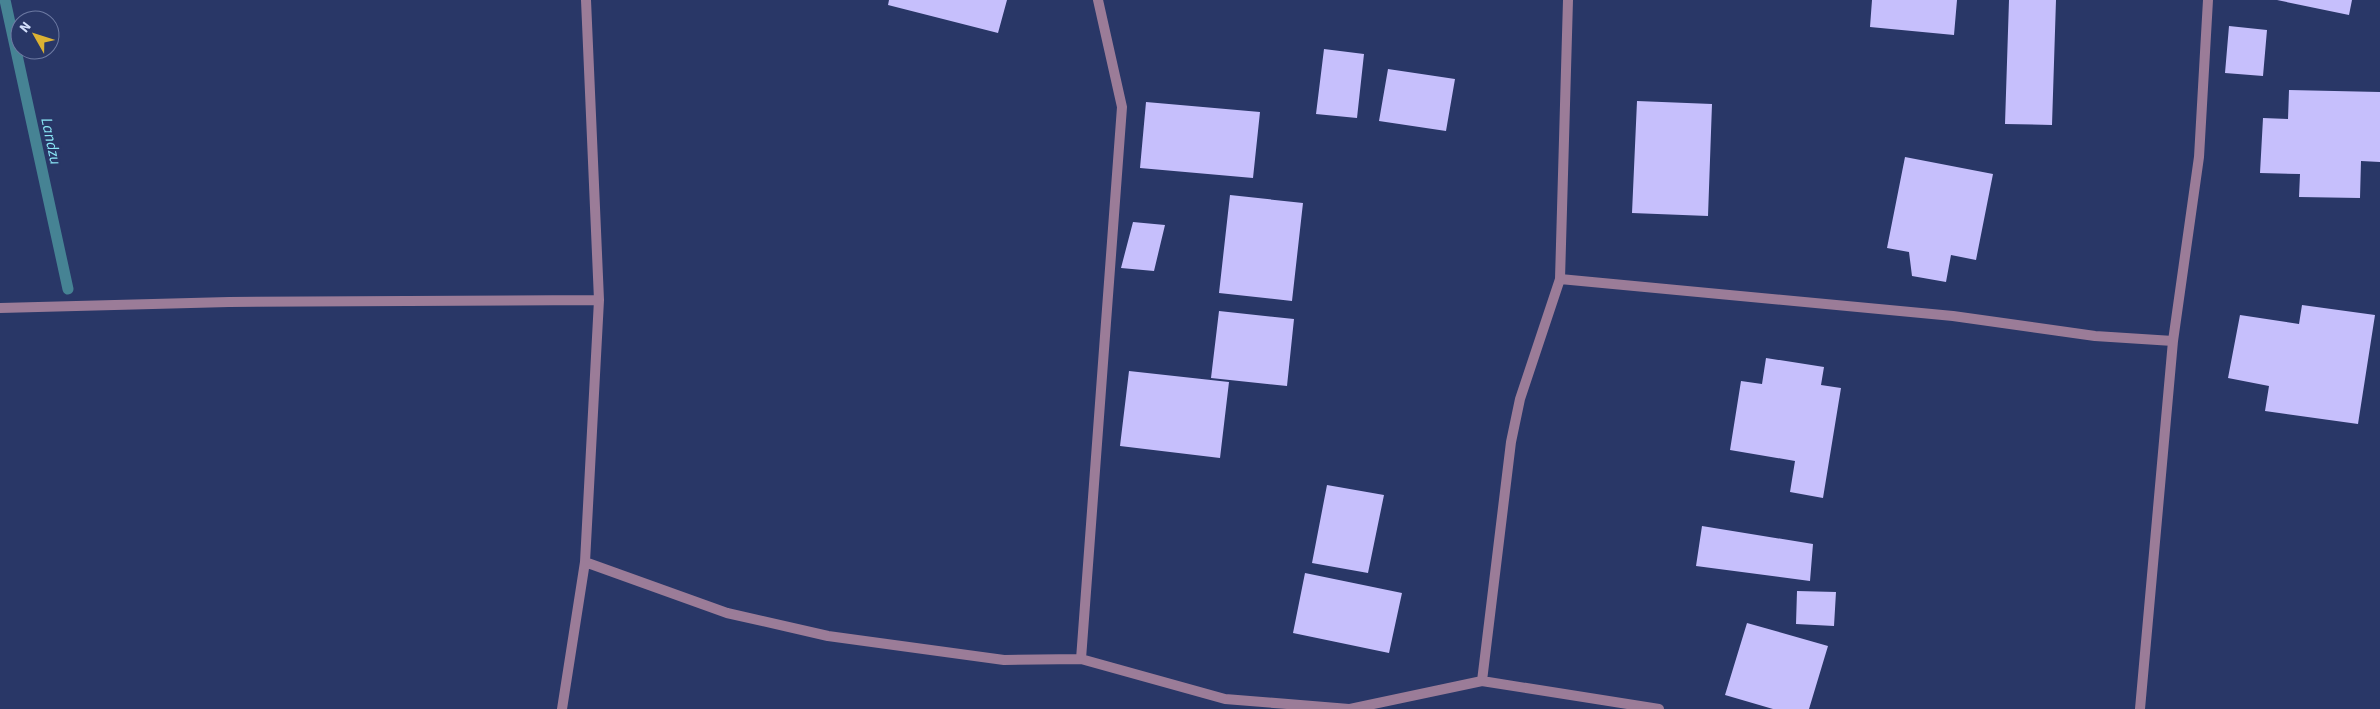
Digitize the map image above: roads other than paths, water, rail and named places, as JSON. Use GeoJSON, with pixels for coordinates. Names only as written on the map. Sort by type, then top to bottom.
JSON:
{"type":"FeatureCollection","features":[{"type":"Feature","properties":{"kind":"street"},"geometry":{"type":"LineString","coordinates":[[562,709],[585,562],[599,300],[586,0]]}},
{"type":"Feature","properties":{"kind":"street"},"geometry":{"type":"LineString","coordinates":[[1081,659],[1122,106],[1098,0]]}},
{"type":"Feature","properties":{"kind":"street"},"geometry":{"type":"LineString","coordinates":[[1482,681],[1511,442],[1520,399],[1560,278],[1568,0]]}},
{"type":"Feature","properties":{"kind":"street"},"geometry":{"type":"LineString","coordinates":[[2140,709],[2173,340],[2199,158],[2208,0]]}},
{"type":"Feature","properties":{"kind":"street"},"geometry":{"type":"LineString","coordinates":[[1560,278],[1953,316],[2095,336],[2173,340]]}},
{"type":"Feature","properties":{"kind":"street"},"geometry":{"type":"LineString","coordinates":[[0,308],[229,302],[599,300]]}},
{"type":"Feature","properties":{"kind":"street"},"geometry":{"type":"LineString","coordinates":[[585,562],[727,613],[828,636],[1004,660],[1081,659],[1225,700],[1349,709],[1482,681],[1659,709]]}},
{"type":"Feature","properties":{"kind":"waterway","name":"Landzu"},"geometry":{"type":"LineString","coordinates":[[5,0],[68,289]]}}]}
